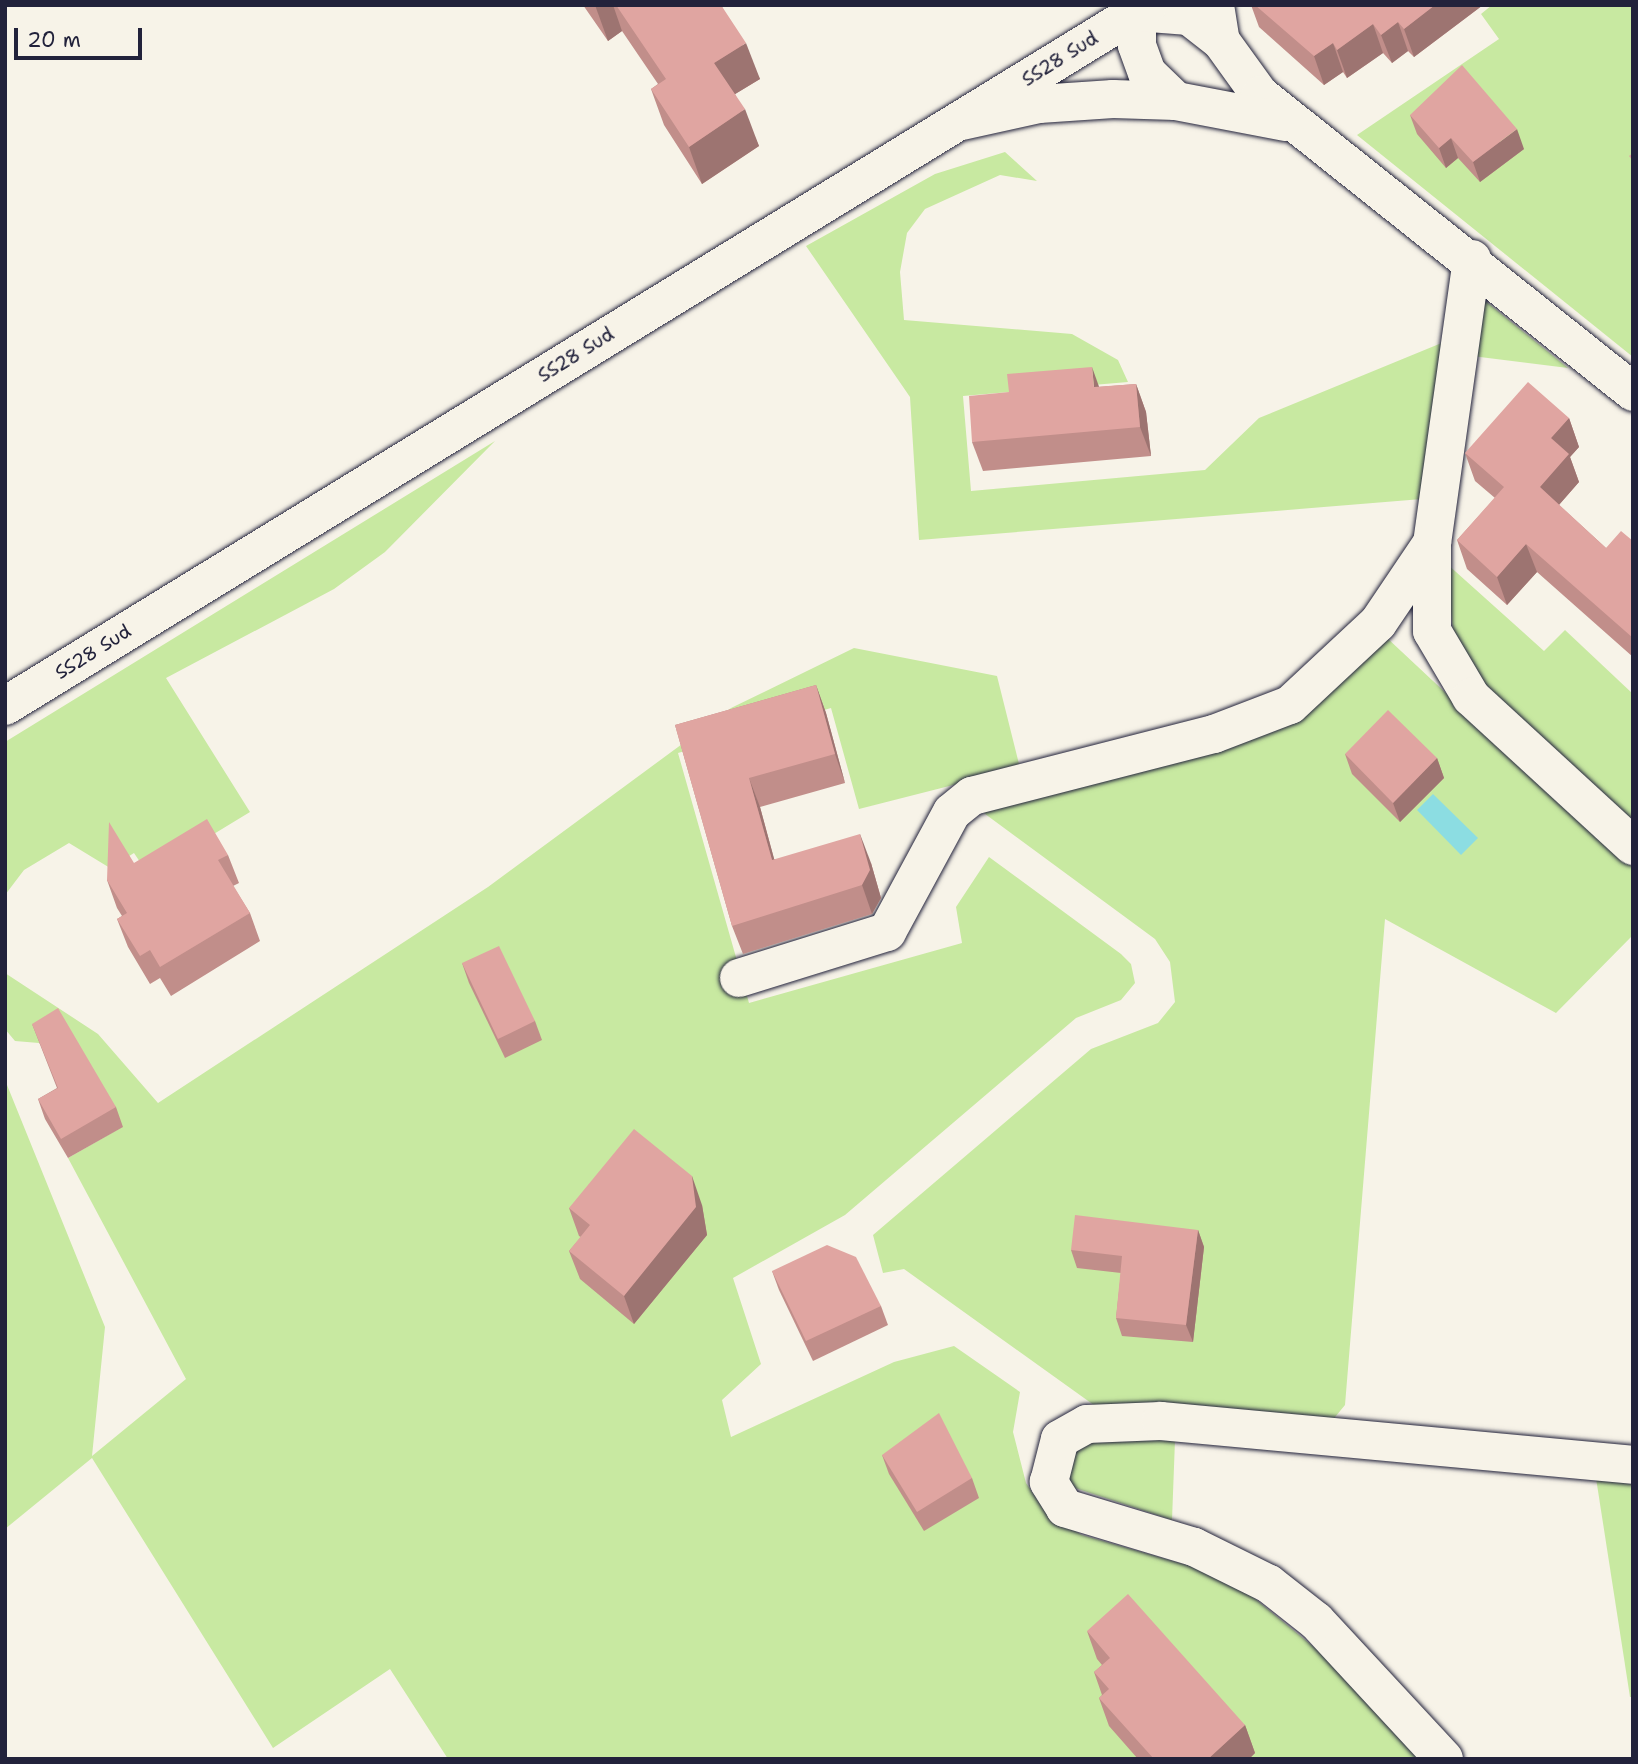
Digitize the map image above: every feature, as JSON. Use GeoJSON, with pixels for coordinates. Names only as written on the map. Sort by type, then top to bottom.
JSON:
{"type":"FeatureCollection","features":[{"type":"Feature","properties":{"kind":"street"},"geometry":{"type":"LineString","coordinates":[[1177,101],[1147,73],[1137,45],[1143,9],[1218,23],[1260,96],[1292,124],[1472,258],[1633,392]]}},
{"type":"Feature","properties":{"kind":"street","name":"SS28 Sud"},"geometry":{"type":"LineString","coordinates":[[5,706],[1143,9]]}},
{"type":"Feature","properties":{"kind":"street"},"geometry":{"type":"LineString","coordinates":[[958,122],[1039,104],[1177,101],[1292,124]]}},
{"type":"Feature","properties":{"kind":"street"},"geometry":{"type":"LineString","coordinates":[[1472,258],[1432,543],[1429,614],[1449,668],[1471,697],[1633,846]]}},
{"type":"Feature","properties":{"kind":"street"},"geometry":{"type":"LineString","coordinates":[[739,978],[883,936],[952,812],[972,796],[1214,734],[1290,705],[1378,622],[1432,543]]}},
{"type":"Feature","properties":{"kind":"street"},"geometry":{"type":"LineString","coordinates":[[1444,1759],[1316,1621],[1269,1584],[1194,1547],[1065,1508],[1049,1482],[1056,1445],[1087,1424],[1161,1421],[1633,1465]]}},
{"type":"Feature","properties":{"kind":"green space"},"geometry":{"type":"Polygon","coordinates":[[[1492,5],[1633,5],[1633,357],[1357,135],[1499,39],[1481,14],[1492,5]]]}},
{"type":"Feature","properties":{"kind":"green space"},"geometry":{"type":"Polygon","coordinates":[[[1005,152],[1037,181],[1000,175],[925,209],[907,233],[900,272],[904,320],[1072,334],[1118,360],[1128,382],[963,396],[971,491],[1205,470],[1259,418],[1444,342],[1422,499],[919,540],[910,397],[806,246],[935,174],[1005,152]]]}},
{"type":"Feature","properties":{"kind":"green space"},"geometry":{"type":"Polygon","coordinates":[[[1478,295],[1568,368],[1472,356],[1478,295]]]}},
{"type":"Feature","properties":{"kind":"green space"},"geometry":{"type":"Polygon","coordinates":[[[495,441],[385,552],[334,589],[166,678],[250,812],[148,874],[134,853],[110,868],[69,843],[24,870],[5,895],[5,742],[495,441]]]}},
{"type":"Feature","properties":{"kind":"green space"},"geometry":{"type":"Polygon","coordinates":[[[1446,563],[1544,651],[1565,630],[1633,694],[1633,823],[1480,681],[1454,640],[1446,563]]]}},
{"type":"Feature","properties":{"kind":"green space"},"geometry":{"type":"Polygon","coordinates":[[[1386,637],[1633,868],[1633,935],[1556,1013],[1385,919],[1345,1405],[1331,1422],[1098,1408],[904,1269],[883,1273],[873,1235],[1091,1049],[1158,1023],[1175,1002],[1170,962],[1155,939],[977,808],[1299,717],[1386,637]]]}},
{"type":"Feature","properties":{"kind":"green space"},"geometry":{"type":"Polygon","coordinates":[[[854,648],[997,676],[1020,768],[859,809],[831,708],[678,753],[749,1003],[962,943],[956,907],[989,857],[1121,954],[1131,964],[1135,983],[1121,1000],[1076,1018],[845,1215],[733,1278],[761,1364],[722,1400],[731,1437],[894,1362],[954,1346],[1020,1392],[1013,1432],[1026,1483],[1048,1515],[1082,1535],[1194,1567],[1253,1597],[1332,1662],[1420,1759],[448,1759],[390,1669],[273,1748],[92,1458],[5,1529],[5,1080],[105,1327],[92,1456],[186,1379],[68,1158],[122,1127],[39,1043],[15,1041],[5,1029],[5,973],[98,1034],[158,1103],[488,887],[731,708],[854,648]]]}},
{"type":"Feature","properties":{"kind":"green space"},"geometry":{"type":"Polygon","coordinates":[[[1105,1439],[1175,1440],[1172,1520],[1072,1487],[1066,1474],[1074,1448],[1105,1439]]]}},
{"type":"Feature","properties":{"kind":"green space"},"geometry":{"type":"Polygon","coordinates":[[[1596,1478],[1633,1482],[1633,1697],[1630,1697],[1596,1478]]]}},
{"type":"Feature","properties":{"kind":"water"},"geometry":{"type":"Polygon","coordinates":[[[1433,794],[1478,838],[1461,855],[1417,810],[1433,794]]]}},
{"type":"Feature","properties":{"kind":"building"},"geometry":{"type":"Polygon","coordinates":[[[616,5],[721,5],[746,43],[714,63],[745,109],[689,147],[651,89],[666,79],[616,5]]]}},
{"type":"Feature","properties":{"kind":"building"},"geometry":{"type":"Polygon","coordinates":[[[1255,5],[1435,5],[1404,29],[1398,22],[1381,35],[1373,24],[1337,50],[1333,43],[1314,56],[1255,5]]]}},
{"type":"Feature","properties":{"kind":"building"},"geometry":{"type":"Polygon","coordinates":[[[1462,65],[1517,129],[1473,162],[1451,138],[1439,148],[1410,115],[1462,65]]]}},
{"type":"Feature","properties":{"kind":"building"},"geometry":{"type":"Polygon","coordinates":[[[1092,367],[1094,387],[1136,384],[1140,427],[972,442],[969,396],[1009,392],[1007,374],[1092,367]]]}},
{"type":"Feature","properties":{"kind":"building"},"geometry":{"type":"Polygon","coordinates":[[[1528,382],[1569,418],[1551,438],[1569,454],[1540,487],[1606,548],[1621,531],[1633,541],[1633,638],[1526,544],[1497,577],[1457,540],[1504,487],[1465,453],[1528,382]]]}},
{"type":"Feature","properties":{"kind":"building"},"geometry":{"type":"Polygon","coordinates":[[[816,685],[835,754],[749,778],[772,860],[860,834],[870,870],[862,885],[732,926],[675,725],[816,685]]]}},
{"type":"Feature","properties":{"kind":"building"},"geometry":{"type":"Polygon","coordinates":[[[1388,710],[1437,758],[1393,803],[1345,754],[1388,710]]]}},
{"type":"Feature","properties":{"kind":"building"},"geometry":{"type":"Polygon","coordinates":[[[207,819],[228,855],[218,860],[250,913],[160,967],[150,950],[140,956],[117,919],[127,913],[107,880],[109,822],[134,863],[207,819]]]}},
{"type":"Feature","properties":{"kind":"building"},"geometry":{"type":"Polygon","coordinates":[[[499,946],[535,1021],[498,1039],[462,963],[499,946]]]}},
{"type":"Feature","properties":{"kind":"building"},"geometry":{"type":"Polygon","coordinates":[[[58,1008],[116,1107],[61,1139],[38,1099],[58,1088],[32,1024],[58,1008]]]}},
{"type":"Feature","properties":{"kind":"building"},"geometry":{"type":"Polygon","coordinates":[[[634,1129],[692,1176],[696,1207],[624,1296],[569,1251],[590,1225],[569,1208],[634,1129]]]}},
{"type":"Feature","properties":{"kind":"building"},"geometry":{"type":"Polygon","coordinates":[[[1075,1215],[1198,1230],[1186,1325],[1116,1318],[1122,1256],[1071,1250],[1075,1215]]]}},
{"type":"Feature","properties":{"kind":"building"},"geometry":{"type":"Polygon","coordinates":[[[827,1245],[856,1257],[881,1306],[806,1341],[772,1271],[827,1245]]]}},
{"type":"Feature","properties":{"kind":"building"},"geometry":{"type":"Polygon","coordinates":[[[939,1413],[972,1478],[917,1512],[882,1455],[939,1413]]]}},
{"type":"Feature","properties":{"kind":"building"},"geometry":{"type":"Polygon","coordinates":[[[1128,1594],[1245,1725],[1208,1759],[1154,1759],[1099,1698],[1109,1689],[1094,1672],[1110,1658],[1087,1631],[1128,1594]]]}}]}
